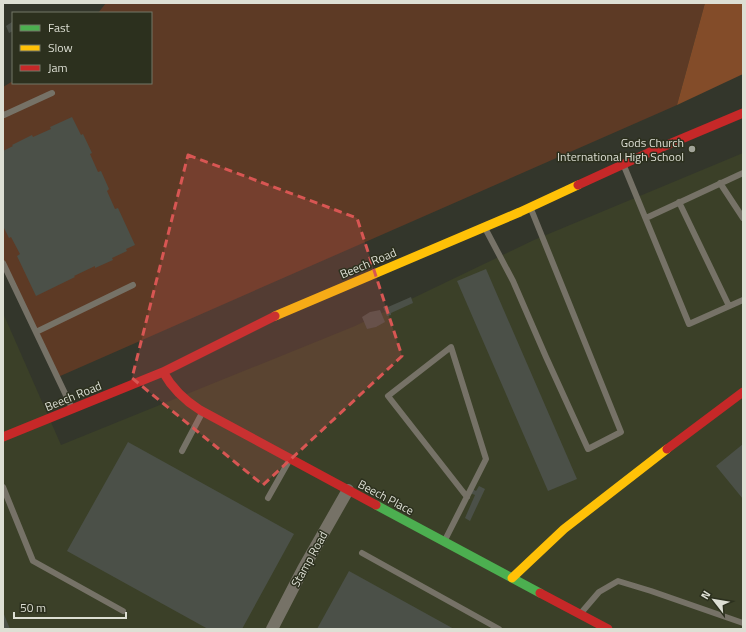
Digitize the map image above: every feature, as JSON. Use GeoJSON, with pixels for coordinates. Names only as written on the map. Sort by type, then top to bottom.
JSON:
{"type":"FeatureCollection","features":[{"type":"Feature","properties":{"kind":"street","name":"Beech Road"},"geometry":{"type":"LineString","coordinates":[[3,437],[163,372],[284,312],[484,227],[624,164],[743,113]]}},
{"type":"Feature","properties":{"kind":"street","name":"Beech Place"},"geometry":{"type":"LineString","coordinates":[[163,372],[173,388],[182,397],[203,411],[607,629]]}},
{"type":"Feature","properties":{"kind":"street"},"geometry":{"type":"LineString","coordinates":[[512,578],[564,529],[743,392]]}},
{"type":"Feature","properties":{"kind":"street","name":"Stamp Road"},"geometry":{"type":"LineString","coordinates":[[272,629],[303,569],[348,490]]}},
{"type":"Feature","properties":{"kind":"lane"},"geometry":{"type":"LineString","coordinates":[[3,114],[4,115],[52,93]]}},
{"type":"Feature","properties":{"kind":"lane"},"geometry":{"type":"LineString","coordinates":[[624,164],[689,324],[743,300]]}},
{"type":"Feature","properties":{"kind":"lane"},"geometry":{"type":"LineString","coordinates":[[646,218],[743,173]]}},
{"type":"Feature","properties":{"kind":"lane"},"geometry":{"type":"LineString","coordinates":[[720,183],[743,218]]}},
{"type":"Feature","properties":{"kind":"lane"},"geometry":{"type":"LineString","coordinates":[[679,202],[729,306]]}},
{"type":"Feature","properties":{"kind":"lane"},"geometry":{"type":"LineString","coordinates":[[484,227],[513,281],[588,449],[621,432],[530,207]]}},
{"type":"Feature","properties":{"kind":"lane"},"geometry":{"type":"LineString","coordinates":[[3,263],[72,409]]}},
{"type":"Feature","properties":{"kind":"lane"},"geometry":{"type":"LineString","coordinates":[[36,332],[133,285]]}},
{"type":"Feature","properties":{"kind":"lane"},"geometry":{"type":"LineString","coordinates":[[444,542],[486,459],[450,346],[388,396],[466,497]]}},
{"type":"Feature","properties":{"kind":"lane"},"geometry":{"type":"LineString","coordinates":[[182,451],[203,411]]}},
{"type":"Feature","properties":{"kind":"lane"},"geometry":{"type":"LineString","coordinates":[[268,498],[290,458]]}},
{"type":"Feature","properties":{"kind":"lane"},"geometry":{"type":"LineString","coordinates":[[3,487],[33,560],[123,611]]}},
{"type":"Feature","properties":{"kind":"lane"},"geometry":{"type":"LineString","coordinates":[[362,553],[500,629]]}},
{"type":"Feature","properties":{"kind":"lane"},"geometry":{"type":"LineString","coordinates":[[580,614],[599,592],[618,581],[743,623]]}},
{"type":"Feature","properties":{"kind":"highlighted area"},"geometry":{"type":"Polygon","coordinates":[[[188,155],[357,218],[402,356],[263,485],[132,378],[188,155]]]}},
{"type":"Feature","properties":{"kind":"shaded area"},"geometry":{"type":"Polygon","coordinates":[[[106,3],[705,3],[677,105],[58,377],[3,265],[3,87],[12,82],[12,84],[152,84],[152,12],[99,12],[106,3]]]}},
{"type":"Feature","properties":{"kind":"shaded area"},"geometry":{"type":"Polygon","coordinates":[[[705,3],[743,3],[743,74],[677,105],[705,3]]]}},
{"type":"Feature","properties":{"kind":"shaded area"},"geometry":{"type":"Polygon","coordinates":[[[743,153],[743,629],[3,629],[3,313],[61,445],[355,326],[534,240],[743,153]]]}},
{"type":"Feature","properties":{"kind":"building"},"geometry":{"type":"Polygon","coordinates":[[[12,22],[12,32],[9,33],[6,26],[12,22]]]}},
{"type":"Feature","properties":{"kind":"building"},"geometry":{"type":"Polygon","coordinates":[[[72,117],[81,135],[83,134],[92,153],[90,154],[98,172],[101,171],[109,189],[107,191],[115,209],[118,208],[135,245],[126,249],[127,251],[112,258],[113,260],[95,268],[95,266],[36,296],[17,256],[20,254],[3,226],[3,151],[32,135],[33,137],[51,129],[50,127],[72,117]]]}},
{"type":"Feature","properties":{"kind":"building"},"geometry":{"type":"Polygon","coordinates":[[[486,269],[577,479],[548,491],[457,281],[486,269]]]}},
{"type":"Feature","properties":{"kind":"building"},"geometry":{"type":"Polygon","coordinates":[[[411,297],[413,303],[387,316],[383,307],[387,305],[388,307],[411,297]]]}},
{"type":"Feature","properties":{"kind":"building"},"geometry":{"type":"Polygon","coordinates":[[[380,310],[385,322],[376,327],[367,329],[362,317],[370,312],[380,310]]]}},
{"type":"Feature","properties":{"kind":"building"},"geometry":{"type":"Polygon","coordinates":[[[128,442],[294,534],[242,629],[208,629],[67,551],[128,442]]]}},
{"type":"Feature","properties":{"kind":"building"},"geometry":{"type":"Polygon","coordinates":[[[743,444],[743,499],[716,466],[743,444]]]}},
{"type":"Feature","properties":{"kind":"building"},"geometry":{"type":"Polygon","coordinates":[[[479,486],[485,489],[470,521],[465,518],[475,495],[470,493],[472,489],[476,491],[479,486]]]}},
{"type":"Feature","properties":{"kind":"building"},"geometry":{"type":"Polygon","coordinates":[[[349,571],[454,629],[317,629],[349,571]]]}},
{"type":"Feature","properties":{"kind":"building"},"geometry":{"type":"Polygon","coordinates":[[[3,612],[10,629],[3,629],[3,612]]]}},
{"type":"Feature","properties":{"kind":"traffic: fast"},"geometry":{"type":"LineString","coordinates":[[376,505],[540,593]]}},
{"type":"Feature","properties":{"kind":"traffic: slow"},"geometry":{"type":"LineString","coordinates":[[275,316],[520,212],[578,185]]}},
{"type":"Feature","properties":{"kind":"traffic: slow"},"geometry":{"type":"LineString","coordinates":[[512,578],[564,529],[667,449]]}},
{"type":"Feature","properties":{"kind":"traffic: jam"},"geometry":{"type":"LineString","coordinates":[[578,185],[648,153],[743,113]]}},
{"type":"Feature","properties":{"kind":"traffic: jam"},"geometry":{"type":"LineString","coordinates":[[3,437],[163,372],[275,316]]}},
{"type":"Feature","properties":{"kind":"traffic: jam"},"geometry":{"type":"LineString","coordinates":[[163,372],[179,393],[200,410],[376,505]]}},
{"type":"Feature","properties":{"kind":"traffic: jam"},"geometry":{"type":"LineString","coordinates":[[667,449],[743,392]]}},
{"type":"Feature","properties":{"kind":"traffic: jam"},"geometry":{"type":"LineString","coordinates":[[540,593],[608,629]]}},
{"type":"Feature","properties":{"kind":"place","name":"Gods Church International High School"},"geometry":{"type":"Point","coordinates":[692,149]}}]}
